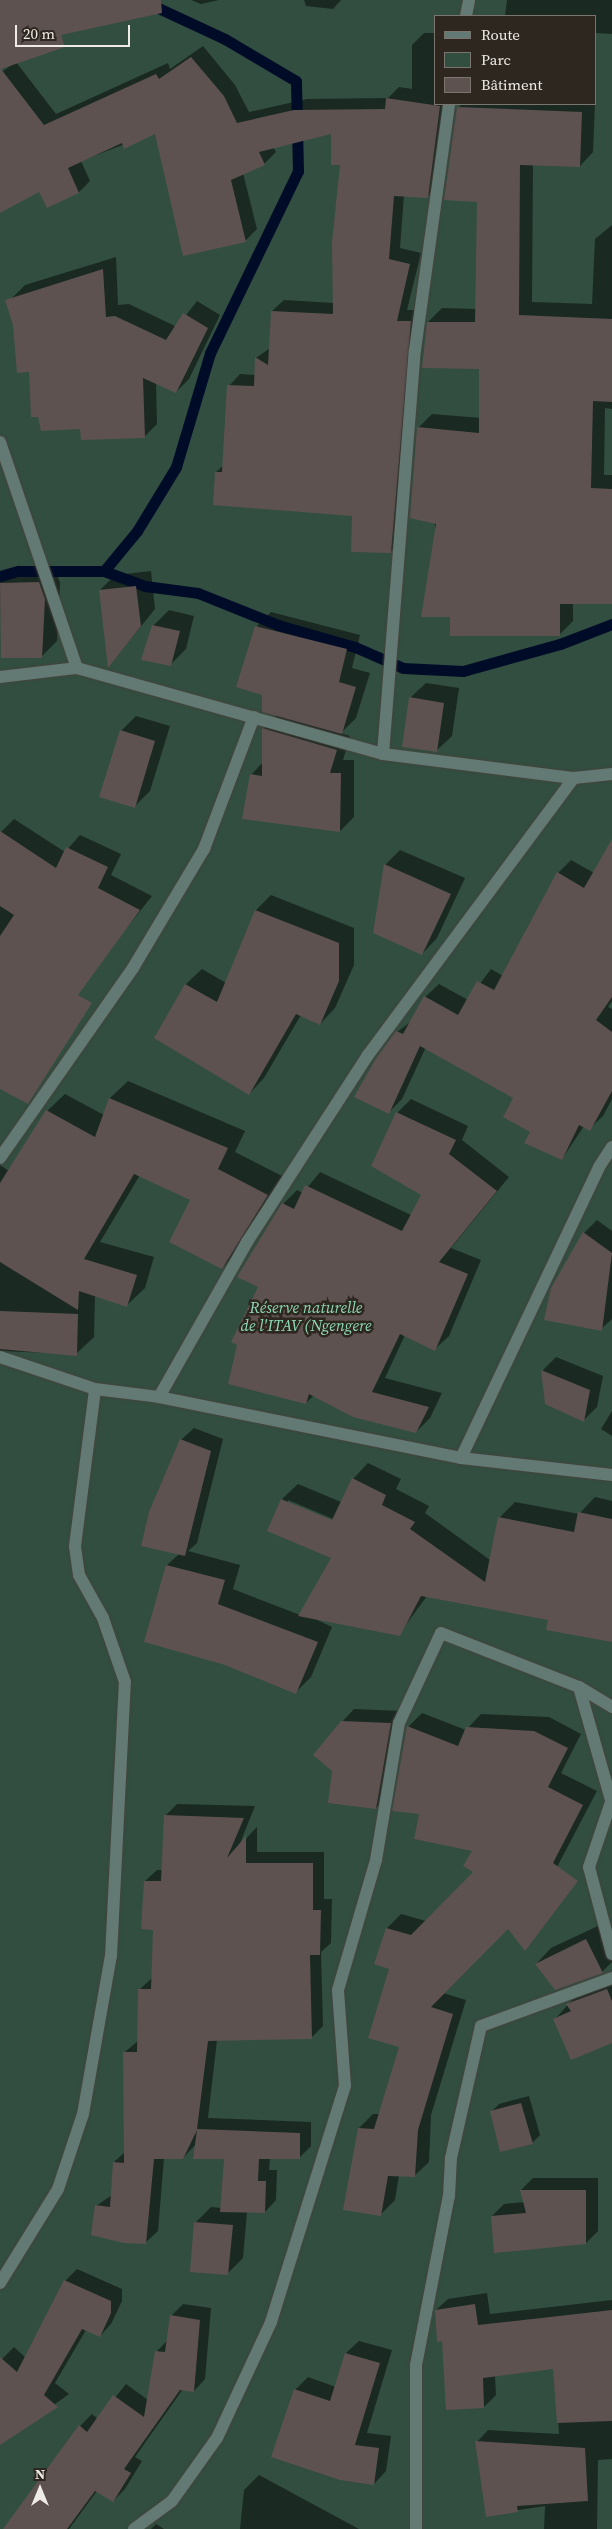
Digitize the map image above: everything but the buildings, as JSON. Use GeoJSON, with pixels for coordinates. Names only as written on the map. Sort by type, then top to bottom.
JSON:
{"type":"FeatureCollection","features":[{"type":"Feature","properties":{"kind":"street"},"geometry":{"type":"LineString","coordinates":[[466,15],[469,0]]}},
{"type":"Feature","properties":{"kind":"street"},"geometry":{"type":"LineString","coordinates":[[383,754],[415,350],[450,105]]}},
{"type":"Feature","properties":{"kind":"street"},"geometry":{"type":"LineString","coordinates":[[0,442],[77,668]]}},
{"type":"Feature","properties":{"kind":"street"},"geometry":{"type":"LineString","coordinates":[[0,677],[77,668],[383,754],[574,778],[612,774]]}},
{"type":"Feature","properties":{"kind":"street"},"geometry":{"type":"LineString","coordinates":[[0,1157],[133,968],[204,849],[254,717]]}},
{"type":"Feature","properties":{"kind":"street"},"geometry":{"type":"LineString","coordinates":[[159,1397],[246,1242],[368,1055],[574,778]]}},
{"type":"Feature","properties":{"kind":"street"},"geometry":{"type":"LineString","coordinates":[[462,1458],[599,1167],[612,1148]]}},
{"type":"Feature","properties":{"kind":"street"},"geometry":{"type":"LineString","coordinates":[[0,1357],[95,1389],[159,1397],[462,1458],[612,1475]]}},
{"type":"Feature","properties":{"kind":"street"},"geometry":{"type":"LineString","coordinates":[[0,2283],[58,2188],[80,2124],[111,1956],[125,1682],[103,1618],[80,1575],[75,1546],[95,1389]]}},
{"type":"Feature","properties":{"kind":"street"},"geometry":{"type":"LineString","coordinates":[[134,2529],[172,2502],[217,2438],[271,2322],[345,2086],[338,1990],[376,1860],[399,1723],[441,1633],[580,1687],[612,1706]]}},
{"type":"Feature","properties":{"kind":"street"},"geometry":{"type":"LineString","coordinates":[[580,1687],[612,1803],[589,1867],[612,1954]]}},
{"type":"Feature","properties":{"kind":"street"},"geometry":{"type":"LineString","coordinates":[[416,2529],[416,2365],[449,2196],[451,2158],[481,2026],[612,1978]]}},
{"type":"Feature","properties":{"kind":"green space","name":"Réserve naturelle de l'ITAV (Ngengere"},"geometry":{"type":"Polygon","coordinates":[[[0,0],[612,0],[612,2529],[0,2529],[0,0]]]}},
{"type":"Feature","properties":{"kind":"waterway"},"geometry":{"type":"LineString","coordinates":[[104,571],[137,531],[176,467],[210,353],[298,171],[296,81],[225,39],[141,0]]}},
{"type":"Feature","properties":{"kind":"waterway"},"geometry":{"type":"LineString","coordinates":[[0,576],[18,571],[104,571],[145,586],[198,593],[278,625],[355,647],[403,668],[463,671],[560,644],[612,624]]}}]}
